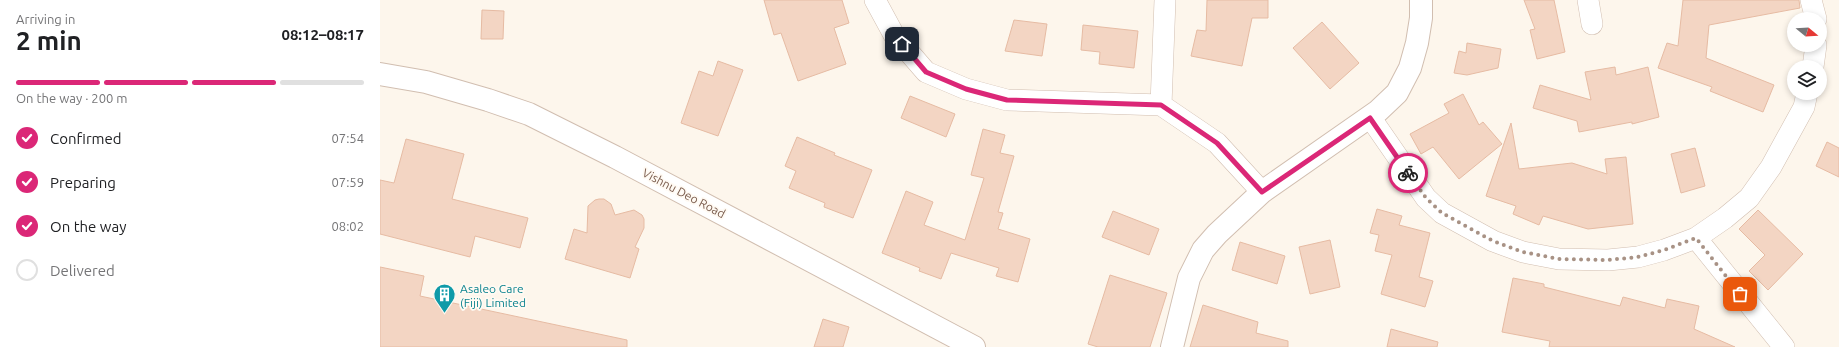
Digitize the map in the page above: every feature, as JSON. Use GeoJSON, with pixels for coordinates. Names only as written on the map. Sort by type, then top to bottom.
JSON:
{"type":"FeatureCollection","features":[{"type":"Feature","properties":{"kind":"street"},"geometry":{"type":"LineString","coordinates":[[875,0],[894,35],[926,72],[966,89],[1007,100],[1161,105],[1217,143],[1262,192]]}},
{"type":"Feature","properties":{"kind":"street"},"geometry":{"type":"LineString","coordinates":[[1161,105],[1165,0]]}},
{"type":"Feature","properties":{"kind":"street"},"geometry":{"type":"LineString","coordinates":[[1172,347],[1189,278],[1203,250],[1262,192],[1370,118],[1397,93],[1410,68],[1417,43],[1421,18],[1421,0]]}},
{"type":"Feature","properties":{"kind":"street"},"geometry":{"type":"LineString","coordinates":[[1588,0],[1592,24]]}},
{"type":"Feature","properties":{"kind":"street"},"geometry":{"type":"LineString","coordinates":[[1811,0],[1814,12]]}},
{"type":"Feature","properties":{"kind":"street","name":"Vishnu Deo Road"},"geometry":{"type":"LineString","coordinates":[[380,74],[426,82],[488,100],[529,114],[622,160],[974,347]]}},
{"type":"Feature","properties":{"kind":"street"},"geometry":{"type":"LineString","coordinates":[[1370,118],[1426,198],[1448,216],[1493,241],[1523,252],[1559,259],[1608,260],[1638,257],[1664,250],[1696,238],[1725,218],[1748,198],[1771,167],[1804,107],[1806,100]]}},
{"type":"Feature","properties":{"kind":"street"},"geometry":{"type":"LineString","coordinates":[[1696,238],[1784,347]]}},
{"type":"Feature","properties":{"kind":"building"},"geometry":{"type":"Polygon","coordinates":[[[764,0],[842,0],[849,23],[834,28],[846,64],[798,81],[781,33],[774,35],[764,0]]]}},
{"type":"Feature","properties":{"kind":"building"},"geometry":{"type":"Polygon","coordinates":[[[1207,0],[1268,0],[1268,18],[1252,18],[1242,66],[1191,56],[1197,30],[1206,31],[1207,0]]]}},
{"type":"Feature","properties":{"kind":"building"},"geometry":{"type":"Polygon","coordinates":[[[1524,0],[1554,0],[1565,52],[1537,59],[1530,30],[1535,29],[1524,0]]]}},
{"type":"Feature","properties":{"kind":"building"},"geometry":{"type":"Polygon","coordinates":[[[1683,0],[1799,0],[1800,8],[1709,25],[1706,58],[1774,85],[1763,112],[1710,91],[1712,87],[1658,68],[1667,43],[1678,46],[1683,0]]]}},
{"type":"Feature","properties":{"kind":"building"},"geometry":{"type":"Polygon","coordinates":[[[482,10],[504,11],[503,39],[481,39],[482,10]]]}},
{"type":"Feature","properties":{"kind":"building"},"geometry":{"type":"Polygon","coordinates":[[[1014,20],[1047,24],[1042,56],[1005,51],[1014,20]]]}},
{"type":"Feature","properties":{"kind":"building"},"geometry":{"type":"Polygon","coordinates":[[[1322,22],[1359,63],[1330,89],[1293,48],[1322,22]]]}},
{"type":"Feature","properties":{"kind":"building"},"geometry":{"type":"Polygon","coordinates":[[[1083,25],[1138,31],[1134,68],[1099,64],[1100,52],[1081,50],[1083,25]]]}},
{"type":"Feature","properties":{"kind":"building"},"geometry":{"type":"Polygon","coordinates":[[[1467,43],[1501,49],[1498,68],[1467,75],[1454,73],[1459,51],[1466,53],[1467,43]]]}},
{"type":"Feature","properties":{"kind":"building"},"geometry":{"type":"Polygon","coordinates":[[[718,61],[743,70],[718,136],[681,123],[699,71],[713,76],[718,61]]]}},
{"type":"Feature","properties":{"kind":"building"},"geometry":{"type":"Polygon","coordinates":[[[1615,67],[1616,75],[1648,67],[1659,117],[1632,124],[1632,122],[1579,132],[1577,121],[1533,108],[1540,85],[1591,100],[1585,72],[1615,67]]]}},
{"type":"Feature","properties":{"kind":"building"},"geometry":{"type":"Polygon","coordinates":[[[1463,94],[1479,125],[1483,122],[1502,144],[1459,179],[1433,147],[1421,154],[1410,134],[1449,113],[1444,104],[1463,94]]]}},
{"type":"Feature","properties":{"kind":"building"},"geometry":{"type":"Polygon","coordinates":[[[910,96],[955,114],[946,137],[901,118],[910,96]]]}},
{"type":"Feature","properties":{"kind":"building"},"geometry":{"type":"Polygon","coordinates":[[[1511,123],[1519,169],[1572,163],[1607,174],[1605,159],[1626,157],[1633,224],[1588,229],[1543,216],[1539,225],[1513,214],[1516,206],[1486,196],[1511,123]]]}},
{"type":"Feature","properties":{"kind":"building"},"geometry":{"type":"Polygon","coordinates":[[[983,129],[1005,135],[1000,153],[1014,156],[998,212],[1003,213],[998,229],[1030,239],[1018,282],[996,276],[999,268],[951,253],[941,279],[919,271],[920,268],[882,253],[906,191],[933,202],[924,225],[965,240],[984,178],[971,175],[983,129]]]}},
{"type":"Feature","properties":{"kind":"building"},"geometry":{"type":"Polygon","coordinates":[[[797,137],[835,153],[834,155],[872,170],[853,218],[824,207],[825,203],[789,188],[796,171],[785,166],[797,137]]]}},
{"type":"Feature","properties":{"kind":"building"},"geometry":{"type":"Polygon","coordinates":[[[406,139],[464,154],[452,199],[528,218],[520,248],[475,236],[470,257],[380,234],[380,180],[394,183],[406,139]]]}},
{"type":"Feature","properties":{"kind":"building"},"geometry":{"type":"Polygon","coordinates":[[[1827,142],[1839,148],[1839,177],[1816,166],[1827,142]]]}},
{"type":"Feature","properties":{"kind":"building"},"geometry":{"type":"Polygon","coordinates":[[[1695,148],[1705,186],[1681,193],[1671,154],[1695,148]]]}},
{"type":"Feature","properties":{"kind":"building"},"geometry":{"type":"Polygon","coordinates":[[[604,199],[611,204],[615,215],[634,210],[642,215],[644,219],[644,228],[635,247],[639,249],[630,278],[565,259],[574,229],[587,233],[588,206],[595,200],[604,199]]]}},
{"type":"Feature","properties":{"kind":"building"},"geometry":{"type":"Polygon","coordinates":[[[1377,209],[1402,216],[1399,225],[1430,233],[1419,277],[1433,281],[1425,307],[1381,294],[1392,255],[1375,251],[1379,235],[1370,233],[1377,209]]]}},
{"type":"Feature","properties":{"kind":"building"},"geometry":{"type":"Polygon","coordinates":[[[1758,210],[1803,254],[1768,290],[1749,271],[1765,255],[1739,229],[1758,210]]]}},
{"type":"Feature","properties":{"kind":"building"},"geometry":{"type":"Polygon","coordinates":[[[1113,211],[1159,229],[1149,255],[1102,237],[1113,211]]]}},
{"type":"Feature","properties":{"kind":"building"},"geometry":{"type":"Polygon","coordinates":[[[1330,240],[1340,287],[1310,294],[1299,247],[1330,240]]]}},
{"type":"Feature","properties":{"kind":"building"},"geometry":{"type":"Polygon","coordinates":[[[1240,242],[1285,256],[1277,284],[1232,270],[1240,242]]]}},
{"type":"Feature","properties":{"kind":"building","name":"Asaleo Care (Fiji) Limited"},"geometry":{"type":"Polygon","coordinates":[[[380,267],[424,276],[420,296],[627,340],[627,347],[380,347],[380,267]]]}},
{"type":"Feature","properties":{"kind":"building"},"geometry":{"type":"Polygon","coordinates":[[[1110,275],[1167,293],[1150,347],[1098,347],[1088,344],[1110,275]]]}},
{"type":"Feature","properties":{"kind":"building"},"geometry":{"type":"Polygon","coordinates":[[[1513,278],[1544,284],[1544,287],[1620,306],[1623,297],[1665,308],[1667,299],[1699,306],[1694,329],[1735,347],[1549,347],[1550,341],[1502,332],[1513,278]]]}},
{"type":"Feature","properties":{"kind":"building"},"geometry":{"type":"Polygon","coordinates":[[[1203,305],[1258,322],[1256,333],[1288,341],[1288,347],[1190,347],[1203,305]]]}},
{"type":"Feature","properties":{"kind":"building"},"geometry":{"type":"Polygon","coordinates":[[[823,319],[849,327],[843,347],[814,347],[823,319]]]}},
{"type":"Feature","properties":{"kind":"building"},"geometry":{"type":"Polygon","coordinates":[[[1391,329],[1438,342],[1437,347],[1387,347],[1391,329]]]}},
{"type":"Feature","properties":{"kind":"way so far"},"geometry":{"type":"LineString","coordinates":[[1408,173],[1426,198],[1442,213],[1493,241],[1523,252],[1559,259],[1608,260],[1638,257],[1664,250],[1696,238],[1740,294]]}},
{"type":"Feature","properties":{"kind":"place","name":"Asaleo Care (Fiji) Limited"},"geometry":{"type":"Point","coordinates":[445,314]}},
{"type":"Feature","properties":{"kind":"route"},"geometry":{"type":"LineString","coordinates":[[902,44],[926,72],[966,89],[1007,100],[1161,105],[1217,143],[1262,192],[1370,118],[1408,173]]}}]}
